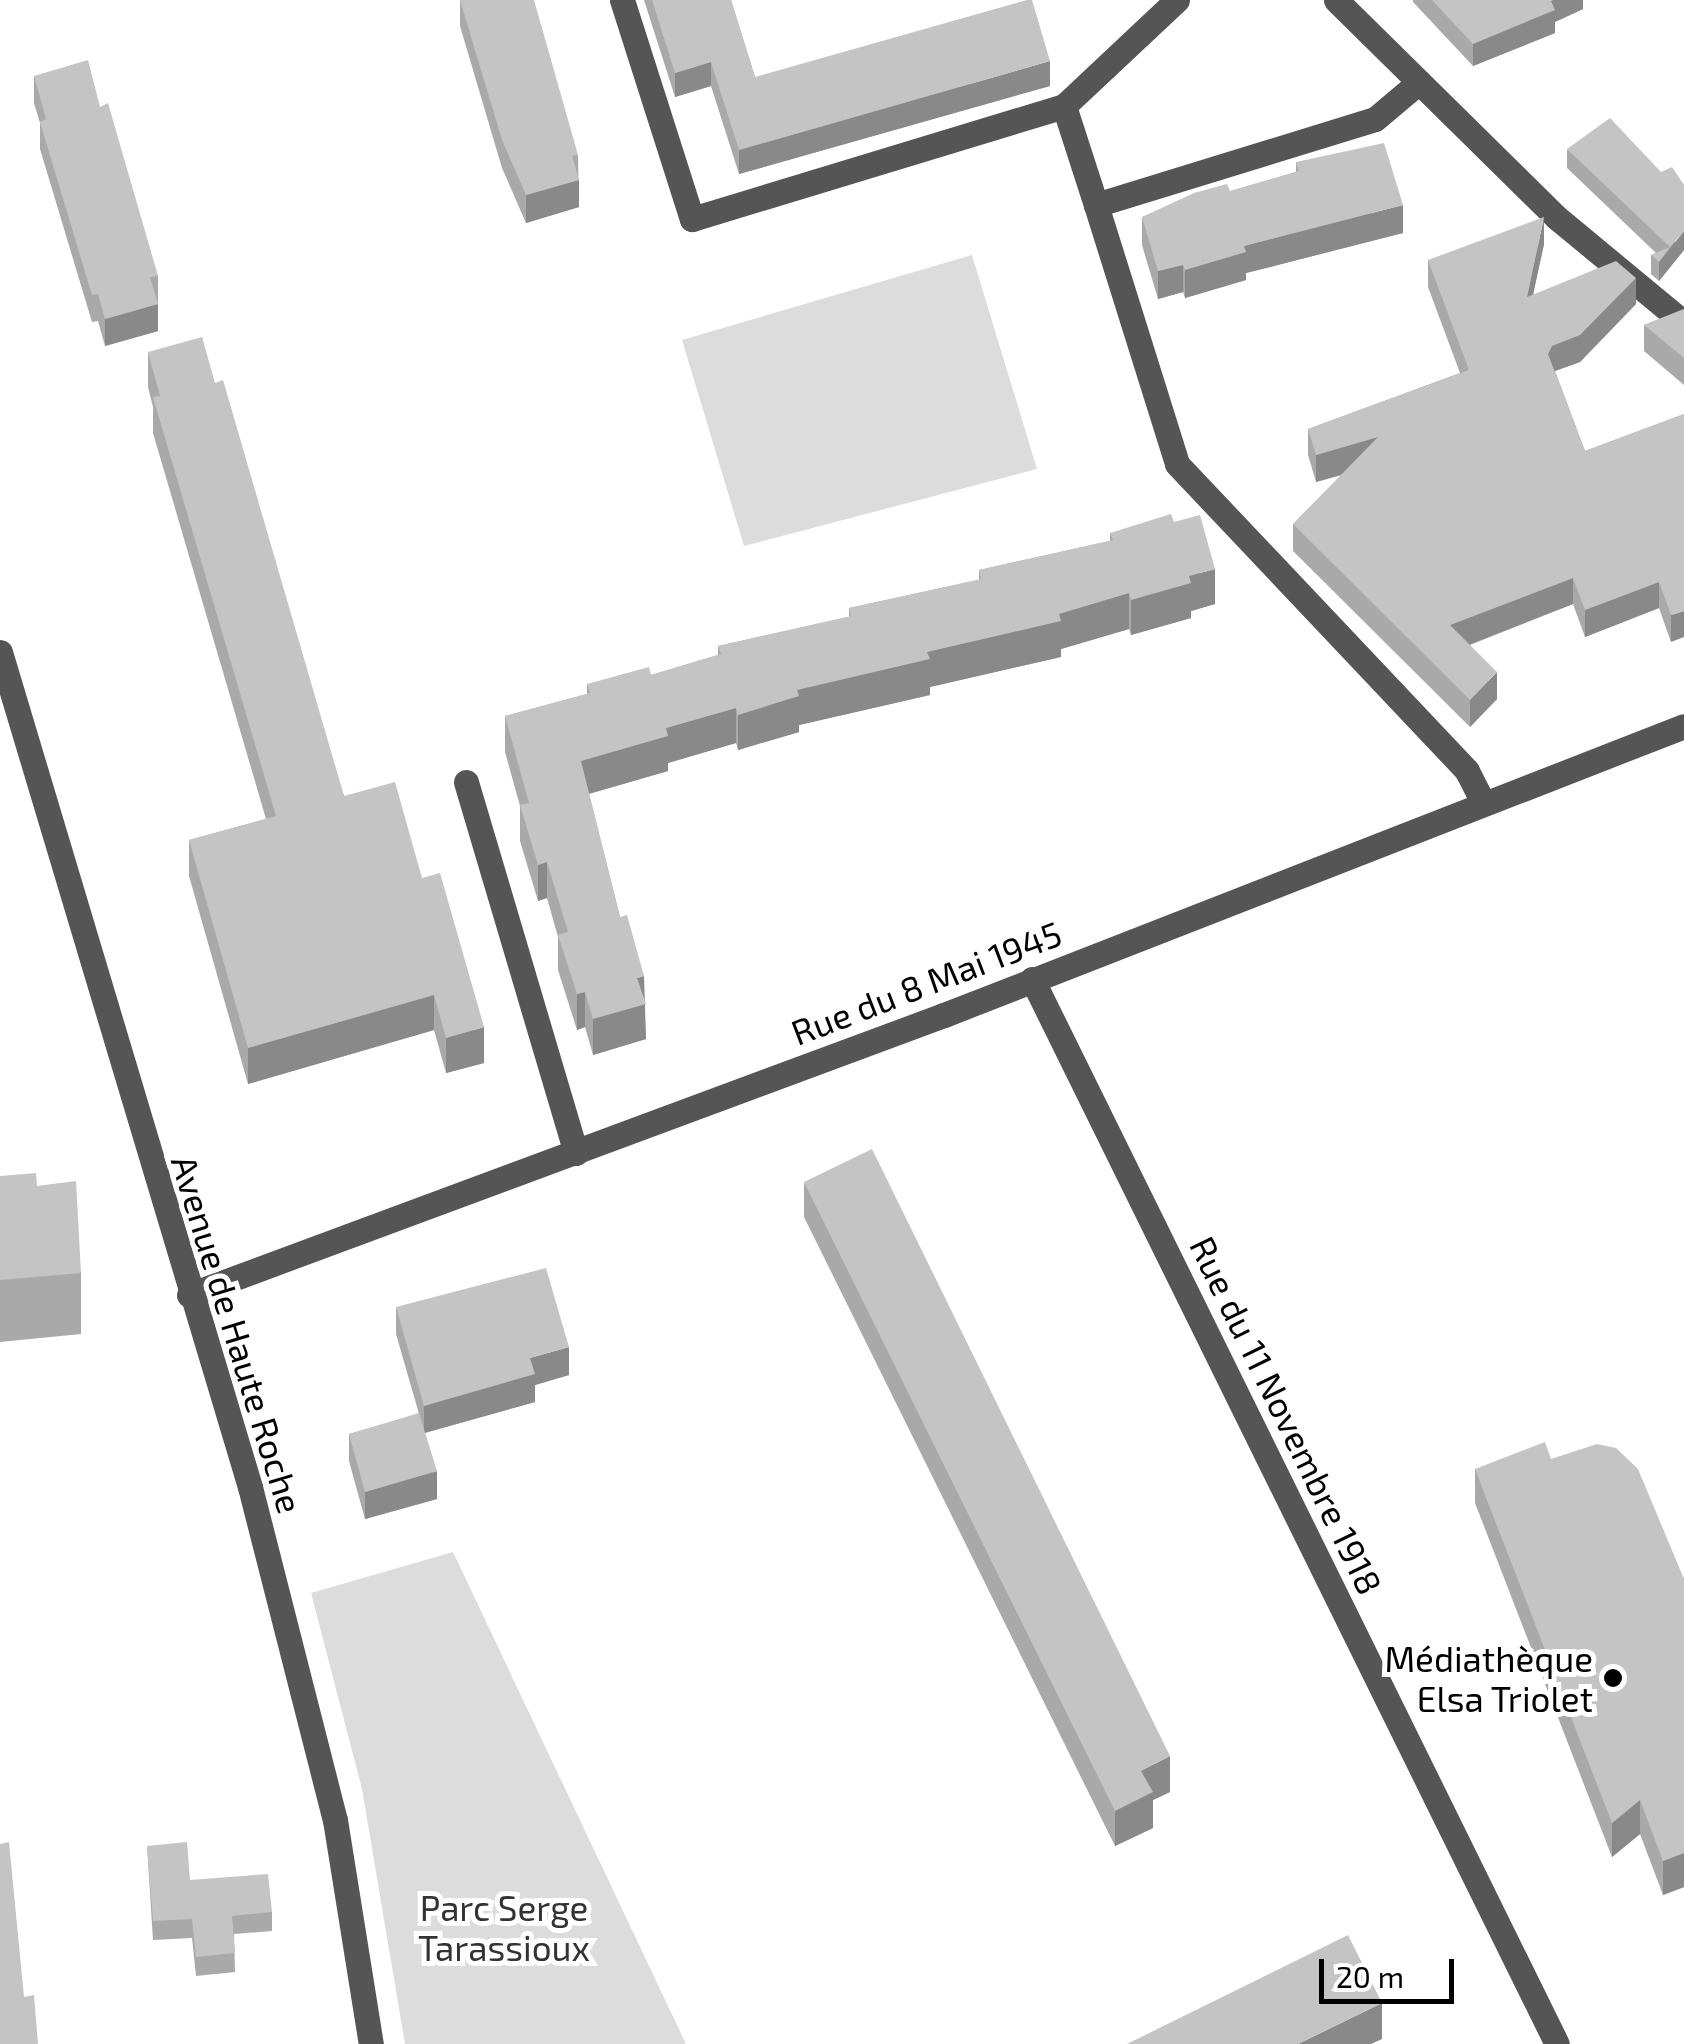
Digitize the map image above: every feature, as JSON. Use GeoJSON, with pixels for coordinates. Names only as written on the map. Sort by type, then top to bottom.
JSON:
{"type":"FeatureCollection","features":[{"type":"Feature","properties":{"kind":"street"},"geometry":{"type":"LineString","coordinates":[[622,0],[692,218],[1064,106],[1178,0]]}},
{"type":"Feature","properties":{"kind":"street"},"geometry":{"type":"LineString","coordinates":[[1336,0],[1556,217],[1684,322]]}},
{"type":"Feature","properties":{"kind":"street"},"geometry":{"type":"LineString","coordinates":[[1096,205],[1375,119],[1419,82]]}},
{"type":"Feature","properties":{"kind":"street"},"geometry":{"type":"LineString","coordinates":[[1064,106],[1177,464],[1466,772],[1483,802]]}},
{"type":"Feature","properties":{"kind":"street","name":"Avenue de Haute Roche"},"geometry":{"type":"LineString","coordinates":[[0,652],[7,706],[250,1487],[335,1820],[371,2044]]}},
{"type":"Feature","properties":{"kind":"street","name":"Rue du 8 Mai 1945"},"geometry":{"type":"LineString","coordinates":[[189,1295],[576,1153],[1684,726]]}},
{"type":"Feature","properties":{"kind":"street"},"geometry":{"type":"LineString","coordinates":[[466,782],[576,1153]]}},
{"type":"Feature","properties":{"kind":"street","name":"Rue du 11 Novembre 1918"},"geometry":{"type":"LineString","coordinates":[[1032,979],[1557,2044]]}},
{"type":"Feature","properties":{"kind":"green space"},"geometry":{"type":"Polygon","coordinates":[[[972,255],[1037,469],[744,546],[682,340],[972,255]]]}},
{"type":"Feature","properties":{"kind":"green space","name":"Parc Serge Tarassioux"},"geometry":{"type":"Polygon","coordinates":[[[453,1552],[686,2044],[405,2044],[362,1789],[311,1593],[453,1552]]]}},
{"type":"Feature","properties":{"kind":"building"},"geometry":{"type":"Polygon","coordinates":[[[460,0],[534,0],[578,155],[572,156],[579,180],[526,195],[502,140],[460,0]]]}},
{"type":"Feature","properties":{"kind":"building"},"geometry":{"type":"Polygon","coordinates":[[[652,0],[731,0],[755,77],[1027,0],[1032,0],[1050,61],[739,150],[711,62],[675,73],[652,0]]]}},
{"type":"Feature","properties":{"kind":"building"},"geometry":{"type":"Polygon","coordinates":[[[1432,0],[1553,0],[1555,10],[1473,44],[1432,0]]]}},
{"type":"Feature","properties":{"kind":"building"},"geometry":{"type":"Polygon","coordinates":[[[88,60],[100,107],[108,103],[158,276],[150,277],[158,304],[105,319],[98,294],[92,295],[40,122],[46,119],[34,76],[88,60]]]}},
{"type":"Feature","properties":{"kind":"building"},"geometry":{"type":"Polygon","coordinates":[[[1610,118],[1661,172],[1672,167],[1684,185],[1684,231],[1670,247],[1567,149],[1610,118]]]}},
{"type":"Feature","properties":{"kind":"building"},"geometry":{"type":"Polygon","coordinates":[[[1384,143],[1403,205],[1244,246],[1246,252],[1185,270],[1183,265],[1158,271],[1142,217],[1194,193],[1227,184],[1230,191],[1299,171],[1296,162],[1384,143]]]}},
{"type":"Feature","properties":{"kind":"building"},"geometry":{"type":"Polygon","coordinates":[[[1544,217],[1527,297],[1616,261],[1636,278],[1580,335],[1552,346],[1548,354],[1585,451],[1684,414],[1684,611],[1671,615],[1659,582],[1585,610],[1573,578],[1450,625],[1497,672],[1470,700],[1293,524],[1378,437],[1316,455],[1308,429],[1469,370],[1428,260],[1544,217]]]}},
{"type":"Feature","properties":{"kind":"building"},"geometry":{"type":"Polygon","coordinates":[[[1670,247],[1659,262],[1651,255],[1670,247]]]}},
{"type":"Feature","properties":{"kind":"building"},"geometry":{"type":"Polygon","coordinates":[[[1684,309],[1684,358],[1644,325],[1684,309]]]}},
{"type":"Feature","properties":{"kind":"building"},"geometry":{"type":"Polygon","coordinates":[[[202,337],[215,383],[223,380],[344,796],[395,782],[422,878],[440,873],[484,1027],[446,1038],[434,995],[248,1048],[189,840],[276,816],[153,397],[160,396],[148,352],[202,337]]]}},
{"type":"Feature","properties":{"kind":"building"},"geometry":{"type":"Polygon","coordinates":[[[1171,514],[1174,522],[1200,515],[1215,569],[1189,576],[1191,583],[1131,600],[1129,593],[1059,614],[1061,621],[927,652],[930,659],[797,690],[799,696],[738,715],[736,708],[666,728],[668,736],[581,761],[620,917],[627,915],[644,976],[637,978],[646,1004],[593,1019],[585,992],[577,994],[558,935],[568,932],[547,862],[538,865],[520,805],[529,803],[505,716],[590,693],[587,684],[649,667],[651,675],[721,654],[718,646],[851,616],[849,608],[981,579],[979,570],[1113,540],[1110,533],[1171,514]]]}},
{"type":"Feature","properties":{"kind":"building"},"geometry":{"type":"Polygon","coordinates":[[[872,1149],[1170,1756],[1141,1771],[1153,1792],[1115,1811],[804,1182],[872,1149]]]}},
{"type":"Feature","properties":{"kind":"building"},"geometry":{"type":"Polygon","coordinates":[[[36,1173],[37,1186],[76,1181],[81,1273],[0,1280],[0,1176],[36,1173]]]}},
{"type":"Feature","properties":{"kind":"building"},"geometry":{"type":"Polygon","coordinates":[[[546,1268],[569,1347],[530,1358],[535,1374],[424,1406],[396,1307],[546,1268]]]}},
{"type":"Feature","properties":{"kind":"building"},"geometry":{"type":"Polygon","coordinates":[[[419,1413],[437,1471],[365,1492],[349,1434],[419,1413]]]}},
{"type":"Feature","properties":{"kind":"building","name":"Médiathèque Elsa Triolet"},"geometry":{"type":"Polygon","coordinates":[[[1545,1442],[1551,1459],[1597,1444],[1616,1448],[1638,1469],[1684,1579],[1684,1853],[1663,1861],[1640,1800],[1612,1823],[1475,1469],[1545,1442]]]}},
{"type":"Feature","properties":{"kind":"building"},"geometry":{"type":"Polygon","coordinates":[[[9,1842],[24,1997],[34,1995],[38,2044],[0,2044],[0,1844],[9,1842]]]}},
{"type":"Feature","properties":{"kind":"building"},"geometry":{"type":"Polygon","coordinates":[[[187,1842],[190,1880],[268,1874],[272,1912],[232,1916],[235,1953],[196,1957],[192,1919],[153,1921],[147,1846],[187,1842]]]}},
{"type":"Feature","properties":{"kind":"building"},"geometry":{"type":"Polygon","coordinates":[[[1348,1935],[1382,2003],[1298,2044],[1127,2044],[1348,1935]]]}},
{"type":"Feature","properties":{"kind":"place","name":"Médiathèque Elsa Triolet"},"geometry":{"type":"Point","coordinates":[1613,1678]}}]}
